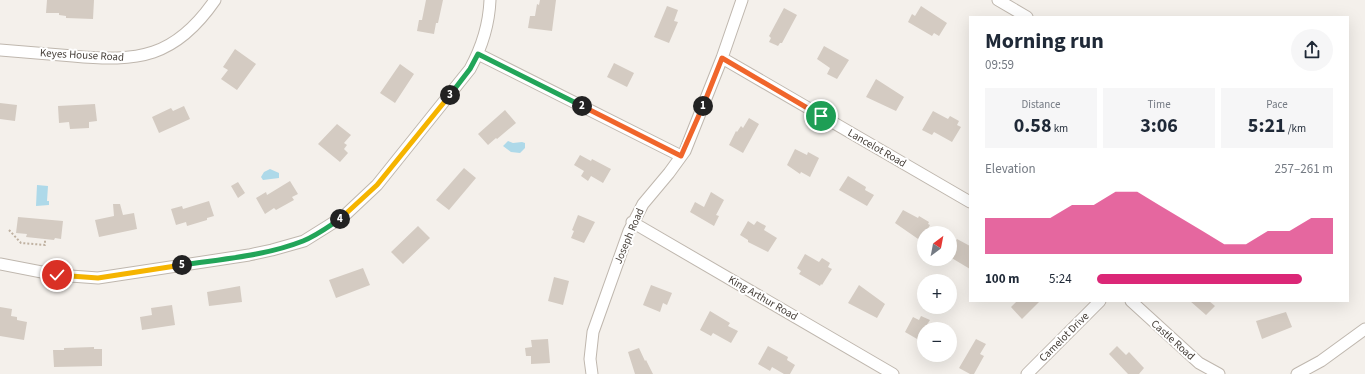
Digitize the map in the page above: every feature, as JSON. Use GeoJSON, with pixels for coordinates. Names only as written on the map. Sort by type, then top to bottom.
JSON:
{"type":"FeatureCollection","features":[{"type":"Feature","properties":{"kind":"street","name":"Keyes House Road"},"geometry":{"type":"LineString","coordinates":[[0,50],[113,59],[144,55],[163,48],[182,37],[199,21],[215,0]]}},
{"type":"Feature","properties":{"kind":"street"},"geometry":{"type":"LineString","coordinates":[[0,264],[57,275],[98,278],[249,255],[304,241],[344,216],[367,196],[470,69],[478,54],[486,30],[490,0]]}},
{"type":"Feature","properties":{"kind":"street","name":"Joseph Road"},"geometry":{"type":"LineString","coordinates":[[592,374],[590,359],[593,332],[632,222],[642,204],[669,173],[681,156],[692,134],[722,58],[742,0]]}},
{"type":"Feature","properties":{"kind":"street"},"geometry":{"type":"LineString","coordinates":[[998,0],[1025,16]]}},
{"type":"Feature","properties":{"kind":"street"},"geometry":{"type":"LineString","coordinates":[[478,54],[681,156]]}},
{"type":"Feature","properties":{"kind":"street","name":"Lancelot Road"},"geometry":{"type":"LineString","coordinates":[[722,58],[969,201]]}},
{"type":"Feature","properties":{"kind":"street","name":"King Arthur Road"},"geometry":{"type":"LineString","coordinates":[[632,222],[894,374]]}},
{"type":"Feature","properties":{"kind":"street","name":"Camelot Drive"},"geometry":{"type":"LineString","coordinates":[[1027,374],[1099,302]]}},
{"type":"Feature","properties":{"kind":"street","name":"Castle Road"},"geometry":{"type":"LineString","coordinates":[[1132,302],[1199,363],[1219,374]]}},
{"type":"Feature","properties":{"kind":"street"},"geometry":{"type":"LineString","coordinates":[[1297,374],[1321,361],[1365,329]]}},
{"type":"Feature","properties":{"kind":"path"},"geometry":{"type":"LineString","coordinates":[[9,230],[22,243],[45,245],[45,239]]}},
{"type":"Feature","properties":{"kind":"water"},"geometry":{"type":"Polygon","coordinates":[[[508,141],[513,143],[525,143],[525,148],[520,153],[511,152],[503,146],[508,141]]]}},
{"type":"Feature","properties":{"kind":"water"},"geometry":{"type":"Polygon","coordinates":[[[270,169],[279,173],[279,178],[263,180],[261,177],[264,172],[270,169]]]}},
{"type":"Feature","properties":{"kind":"water"},"geometry":{"type":"Polygon","coordinates":[[[37,185],[48,186],[47,201],[49,201],[49,205],[36,206],[37,185]]]}},
{"type":"Feature","properties":{"kind":"building"},"geometry":{"type":"Polygon","coordinates":[[[47,0],[94,0],[93,19],[66,18],[66,16],[59,15],[59,13],[46,13],[47,0]]]}},
{"type":"Feature","properties":{"kind":"building"},"geometry":{"type":"Polygon","coordinates":[[[426,0],[443,0],[434,34],[417,31],[419,20],[422,20],[426,0]]]}},
{"type":"Feature","properties":{"kind":"building"},"geometry":{"type":"Polygon","coordinates":[[[540,0],[556,0],[552,31],[528,28],[530,16],[535,16],[537,4],[539,5],[540,0]]]}},
{"type":"Feature","properties":{"kind":"building"},"geometry":{"type":"Polygon","coordinates":[[[667,6],[678,10],[674,21],[678,22],[669,43],[654,37],[667,6]]]}},
{"type":"Feature","properties":{"kind":"building"},"geometry":{"type":"Polygon","coordinates":[[[921,6],[947,23],[939,36],[934,33],[932,36],[908,22],[912,14],[915,16],[921,6]]]}},
{"type":"Feature","properties":{"kind":"building"},"geometry":{"type":"Polygon","coordinates":[[[784,8],[797,15],[782,43],[778,46],[769,42],[771,38],[769,36],[784,8]]]}},
{"type":"Feature","properties":{"kind":"building"},"geometry":{"type":"Polygon","coordinates":[[[824,46],[849,60],[837,79],[827,74],[830,68],[817,59],[824,46]]]}},
{"type":"Feature","properties":{"kind":"building"},"geometry":{"type":"Polygon","coordinates":[[[235,49],[256,64],[237,90],[221,79],[228,70],[223,67],[235,49]]]}},
{"type":"Feature","properties":{"kind":"building"},"geometry":{"type":"Polygon","coordinates":[[[614,63],[634,73],[627,87],[607,77],[614,63]]]}},
{"type":"Feature","properties":{"kind":"building"},"geometry":{"type":"Polygon","coordinates":[[[400,64],[414,74],[395,103],[380,93],[400,64]]]}},
{"type":"Feature","properties":{"kind":"building"},"geometry":{"type":"Polygon","coordinates":[[[876,79],[904,97],[896,111],[866,97],[876,79]]]}},
{"type":"Feature","properties":{"kind":"building"},"geometry":{"type":"Polygon","coordinates":[[[0,103],[17,105],[15,121],[0,119],[0,103]]]}},
{"type":"Feature","properties":{"kind":"building"},"geometry":{"type":"Polygon","coordinates":[[[95,104],[97,121],[89,122],[89,128],[70,129],[69,122],[59,123],[58,106],[95,104]]]}},
{"type":"Feature","properties":{"kind":"building"},"geometry":{"type":"Polygon","coordinates":[[[184,106],[190,119],[159,133],[152,117],[171,108],[173,111],[184,106]]]}},
{"type":"Feature","properties":{"kind":"building"},"geometry":{"type":"Polygon","coordinates":[[[505,110],[516,123],[488,145],[478,134],[505,110]]]}},
{"type":"Feature","properties":{"kind":"building"},"geometry":{"type":"Polygon","coordinates":[[[933,111],[948,119],[950,116],[959,121],[957,125],[961,127],[952,142],[934,132],[932,135],[922,130],[933,111]]]}},
{"type":"Feature","properties":{"kind":"building"},"geometry":{"type":"Polygon","coordinates":[[[749,118],[759,124],[743,153],[729,145],[736,131],[737,132],[741,126],[743,128],[749,118]]]}},
{"type":"Feature","properties":{"kind":"building"},"geometry":{"type":"Polygon","coordinates":[[[337,124],[351,135],[344,143],[347,145],[344,149],[348,153],[340,162],[318,144],[337,124]]]}},
{"type":"Feature","properties":{"kind":"building"},"geometry":{"type":"Polygon","coordinates":[[[795,149],[807,155],[808,152],[819,158],[810,177],[801,172],[800,174],[787,165],[795,149]]]}},
{"type":"Feature","properties":{"kind":"building"},"geometry":{"type":"Polygon","coordinates":[[[580,155],[591,161],[592,159],[611,169],[603,183],[591,176],[588,181],[581,176],[584,171],[574,165],[580,155]]]}},
{"type":"Feature","properties":{"kind":"building"},"geometry":{"type":"Polygon","coordinates":[[[464,168],[476,178],[449,210],[436,200],[464,168]]]}},
{"type":"Feature","properties":{"kind":"building"},"geometry":{"type":"Polygon","coordinates":[[[848,176],[866,187],[865,190],[874,195],[867,206],[839,190],[848,176]]]}},
{"type":"Feature","properties":{"kind":"building"},"geometry":{"type":"Polygon","coordinates":[[[290,181],[298,194],[292,197],[294,200],[276,210],[274,208],[265,214],[256,198],[266,192],[267,195],[290,181]]]}},
{"type":"Feature","properties":{"kind":"building"},"geometry":{"type":"Polygon","coordinates":[[[238,182],[245,193],[238,198],[231,186],[238,182]]]}},
{"type":"Feature","properties":{"kind":"building"},"geometry":{"type":"Polygon","coordinates":[[[711,192],[724,200],[716,215],[719,216],[714,226],[690,212],[695,202],[704,207],[711,192]]]}},
{"type":"Feature","properties":{"kind":"building"},"geometry":{"type":"Polygon","coordinates":[[[209,201],[214,216],[207,218],[207,220],[187,226],[186,222],[176,225],[171,209],[182,206],[183,209],[209,201]]]}},
{"type":"Feature","properties":{"kind":"building"},"geometry":{"type":"Polygon","coordinates":[[[113,204],[120,204],[123,215],[134,213],[137,229],[99,237],[95,220],[114,216],[113,204]]]}},
{"type":"Feature","properties":{"kind":"building"},"geometry":{"type":"Polygon","coordinates":[[[903,210],[918,218],[919,216],[929,222],[928,224],[930,225],[917,226],[917,238],[895,223],[903,210]]]}},
{"type":"Feature","properties":{"kind":"building"},"geometry":{"type":"Polygon","coordinates":[[[578,215],[595,222],[584,243],[571,238],[574,231],[572,230],[578,215]]]}},
{"type":"Feature","properties":{"kind":"building"},"geometry":{"type":"Polygon","coordinates":[[[18,217],[63,221],[61,239],[55,238],[54,240],[26,237],[27,234],[16,233],[18,217]]]}},
{"type":"Feature","properties":{"kind":"building"},"geometry":{"type":"Polygon","coordinates":[[[748,221],[754,225],[757,221],[766,226],[764,230],[777,238],[768,252],[748,242],[748,240],[740,235],[748,221]]]}},
{"type":"Feature","properties":{"kind":"building"},"geometry":{"type":"Polygon","coordinates":[[[418,226],[430,238],[403,264],[391,252],[418,226]]]}},
{"type":"Feature","properties":{"kind":"building"},"geometry":{"type":"Polygon","coordinates":[[[957,239],[969,245],[969,268],[957,261],[957,239]]]}},
{"type":"Feature","properties":{"kind":"building"},"geometry":{"type":"Polygon","coordinates":[[[805,254],[819,262],[822,258],[830,263],[828,267],[832,269],[822,285],[821,284],[820,286],[799,274],[801,271],[797,268],[805,254]]]}},
{"type":"Feature","properties":{"kind":"building"},"geometry":{"type":"Polygon","coordinates":[[[363,268],[370,285],[336,298],[329,280],[363,268]]]}},
{"type":"Feature","properties":{"kind":"building"},"geometry":{"type":"Polygon","coordinates":[[[554,277],[569,281],[563,305],[548,301],[554,277]]]}},
{"type":"Feature","properties":{"kind":"building"},"geometry":{"type":"Polygon","coordinates":[[[651,285],[672,293],[667,305],[663,303],[660,312],[643,305],[651,285]]]}},
{"type":"Feature","properties":{"kind":"building"},"geometry":{"type":"Polygon","coordinates":[[[859,285],[885,304],[877,318],[848,303],[859,285]]]}},
{"type":"Feature","properties":{"kind":"building"},"geometry":{"type":"Polygon","coordinates":[[[240,286],[242,302],[209,306],[207,292],[240,286]]]}},
{"type":"Feature","properties":{"kind":"building"},"geometry":{"type":"Polygon","coordinates":[[[1016,302],[1039,302],[1022,319],[1011,307],[1016,302]]]}},
{"type":"Feature","properties":{"kind":"building"},"geometry":{"type":"Polygon","coordinates":[[[1191,302],[1210,302],[1215,306],[1206,315],[1191,302]]]}},
{"type":"Feature","properties":{"kind":"building"},"geometry":{"type":"Polygon","coordinates":[[[172,305],[175,325],[142,330],[140,317],[152,315],[151,308],[172,305]]]}},
{"type":"Feature","properties":{"kind":"building"},"geometry":{"type":"Polygon","coordinates":[[[0,307],[12,309],[11,316],[17,317],[17,320],[27,322],[24,340],[0,336],[0,307]]]}},
{"type":"Feature","properties":{"kind":"building"},"geometry":{"type":"Polygon","coordinates":[[[710,311],[730,323],[728,326],[738,331],[731,343],[713,333],[711,336],[700,330],[710,311]]]}},
{"type":"Feature","properties":{"kind":"building"},"geometry":{"type":"Polygon","coordinates":[[[1286,312],[1292,327],[1262,339],[1256,321],[1286,312]]]}},
{"type":"Feature","properties":{"kind":"building"},"geometry":{"type":"Polygon","coordinates":[[[921,316],[930,320],[929,322],[917,322],[917,339],[905,332],[913,317],[919,320],[921,316]]]}},
{"type":"Feature","properties":{"kind":"building"},"geometry":{"type":"Polygon","coordinates":[[[548,339],[550,363],[531,364],[531,356],[526,356],[525,348],[532,347],[531,340],[548,339]]]}},
{"type":"Feature","properties":{"kind":"building"},"geometry":{"type":"Polygon","coordinates":[[[976,339],[986,344],[980,354],[984,356],[974,374],[970,374],[959,368],[976,339]]]}},
{"type":"Feature","properties":{"kind":"building"},"geometry":{"type":"Polygon","coordinates":[[[768,346],[788,357],[787,360],[795,365],[790,374],[784,374],[772,367],[770,371],[758,364],[768,346]]]}},
{"type":"Feature","properties":{"kind":"building"},"geometry":{"type":"Polygon","coordinates":[[[1117,346],[1126,355],[1129,352],[1144,368],[1139,374],[1128,374],[1109,354],[1117,346]]]}},
{"type":"Feature","properties":{"kind":"building"},"geometry":{"type":"Polygon","coordinates":[[[94,347],[94,349],[102,349],[102,366],[54,367],[53,350],[94,347]]]}},
{"type":"Feature","properties":{"kind":"building"},"geometry":{"type":"Polygon","coordinates":[[[639,348],[653,374],[635,374],[628,352],[639,348]]]}},
{"type":"Feature","properties":{"kind":"route"},"geometry":{"type":"LineString","coordinates":[[57,275],[82,278],[114,276],[249,255],[304,241],[344,216],[367,196],[436,113],[470,69],[478,54],[681,156],[692,134],[722,58],[821,116]]}}]}
